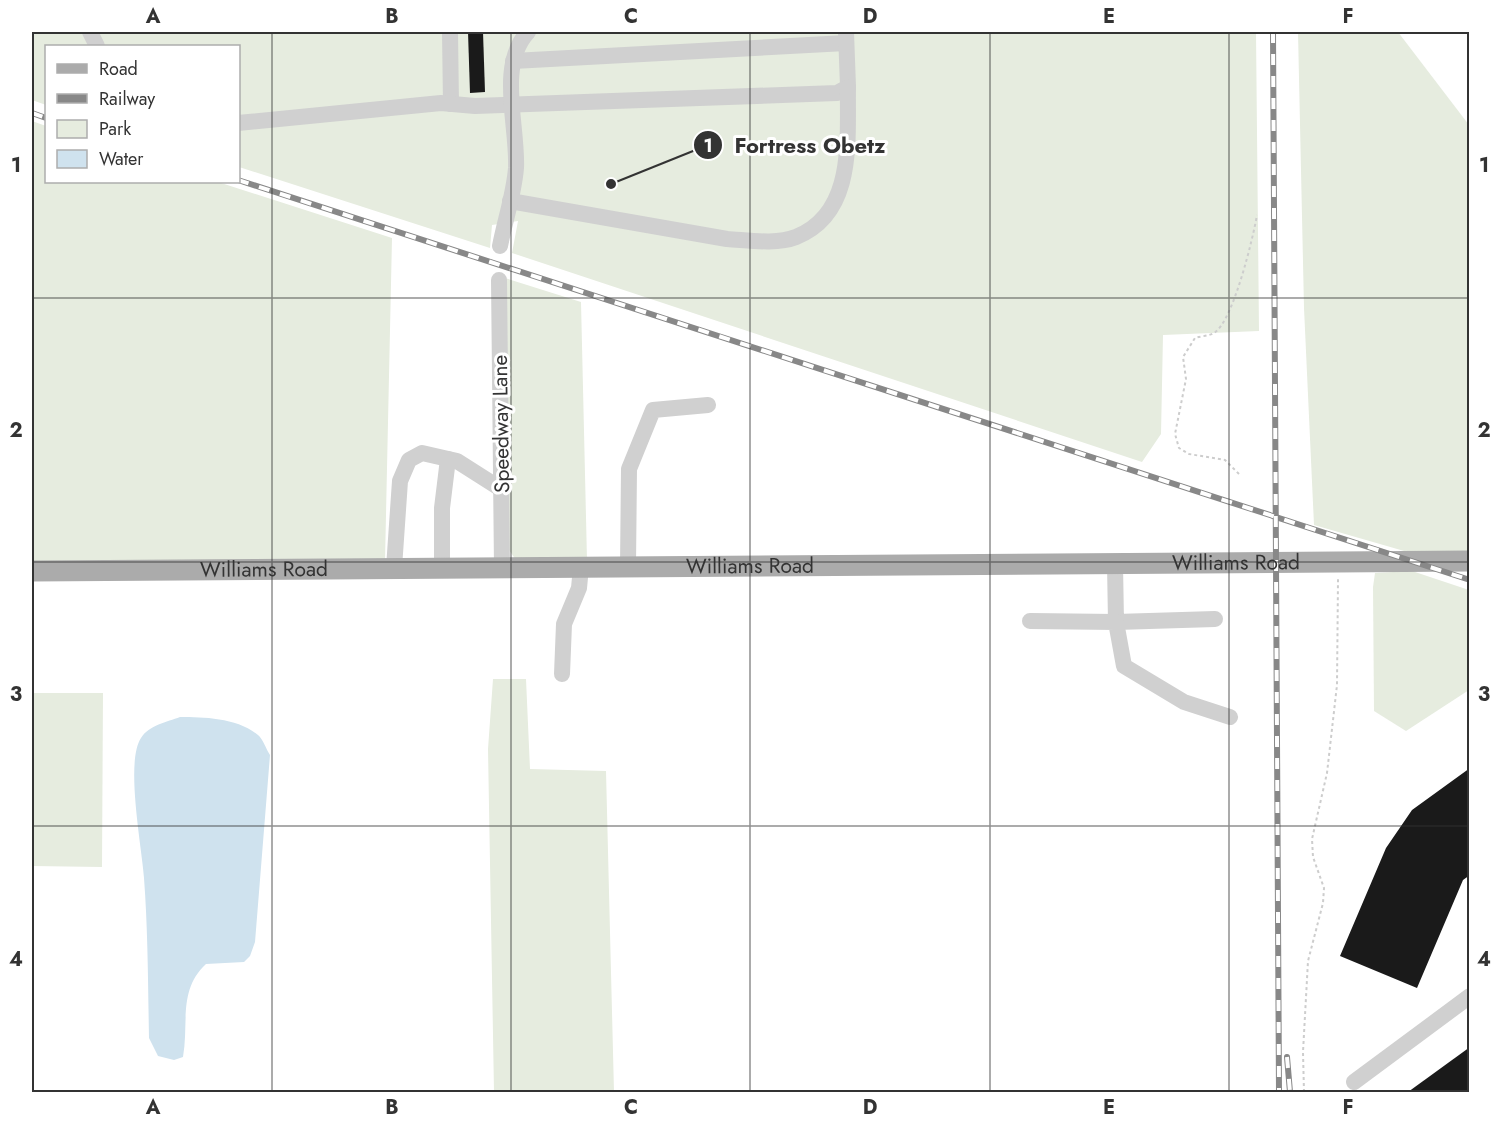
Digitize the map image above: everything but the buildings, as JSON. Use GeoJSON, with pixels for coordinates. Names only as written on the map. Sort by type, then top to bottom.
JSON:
{"type":"FeatureCollection","features":[{"type":"Feature","properties":{"kind":"main road","name":"Williams Road"},"geometry":{"type":"LineString","coordinates":[[32,571],[1470,561]]}},
{"type":"Feature","properties":{"kind":"lane"},"geometry":{"type":"LineString","coordinates":[[450,32],[451,104]]}},
{"type":"Feature","properties":{"kind":"lane"},"geometry":{"type":"LineString","coordinates":[[500,246],[516,162],[513,61],[528,32]]}},
{"type":"Feature","properties":{"kind":"lane"},"geometry":{"type":"LineString","coordinates":[[510,201],[727,239],[763,241],[795,238],[819,222],[836,202],[846,168],[848,87],[846,37],[513,61]]}},
{"type":"Feature","properties":{"kind":"lane"},"geometry":{"type":"LineString","coordinates":[[240,123],[451,104],[837,93],[848,87]]}},
{"type":"Feature","properties":{"kind":"lane","name":"Speedway Lane"},"geometry":{"type":"LineString","coordinates":[[499,280],[502,568]]}},
{"type":"Feature","properties":{"kind":"lane"},"geometry":{"type":"LineString","coordinates":[[628,566],[629,470],[652,410],[708,405]]}},
{"type":"Feature","properties":{"kind":"lane"},"geometry":{"type":"LineString","coordinates":[[394,568],[400,481],[409,460],[422,453],[457,461],[501,489]]}},
{"type":"Feature","properties":{"kind":"lane"},"geometry":{"type":"LineString","coordinates":[[442,568],[442,508],[448,459]]}},
{"type":"Feature","properties":{"kind":"lane"},"geometry":{"type":"LineString","coordinates":[[1115,564],[1116,622],[1124,666],[1184,702],[1230,717]]}},
{"type":"Feature","properties":{"kind":"lane"},"geometry":{"type":"LineString","coordinates":[[562,674],[564,624],[579,588],[581,567]]}},
{"type":"Feature","properties":{"kind":"lane"},"geometry":{"type":"LineString","coordinates":[[1030,621],[1116,622],[1215,619]]}},
{"type":"Feature","properties":{"kind":"lane"},"geometry":{"type":"LineString","coordinates":[[1354,1082],[1470,996]]}},
{"type":"Feature","properties":{"kind":"path"},"geometry":{"type":"LineString","coordinates":[[1239,474],[1226,460],[1189,454],[1179,448],[1175,434],[1186,378],[1183,357],[1195,338],[1214,333],[1226,319],[1254,236],[1257,215]]}},
{"type":"Feature","properties":{"kind":"path"},"geometry":{"type":"LineString","coordinates":[[1304,1092],[1303,1052],[1308,961],[1323,903],[1324,888],[1313,858],[1312,839],[1328,773],[1337,685],[1338,562]]}},
{"type":"Feature","properties":{"kind":"green space"},"geometry":{"type":"Polygon","coordinates":[[[32,32],[1256,32],[1259,331],[1163,335],[1161,434],[1142,462],[512,253],[518,221],[492,225],[490,248],[240,167],[240,45],[45,45],[45,105],[32,100],[32,32]]]}},
{"type":"Feature","properties":{"kind":"green space"},"geometry":{"type":"Polygon","coordinates":[[[1298,32],[1398,32],[1469,125],[1469,554],[1418,555],[1314,525],[1304,308],[1298,32]]]}},
{"type":"Feature","properties":{"kind":"green space"},"geometry":{"type":"Polygon","coordinates":[[[32,121],[45,126],[45,183],[221,183],[392,238],[385,561],[32,565],[32,121]]]}},
{"type":"Feature","properties":{"kind":"green space"},"geometry":{"type":"Polygon","coordinates":[[[505,278],[581,302],[587,560],[516,560],[509,550],[505,278]]]}},
{"type":"Feature","properties":{"kind":"green space"},"geometry":{"type":"Polygon","coordinates":[[[1412,571],[1469,590],[1469,690],[1406,731],[1374,711],[1373,587],[1375,573],[1412,571]]]}},
{"type":"Feature","properties":{"kind":"green space"},"geometry":{"type":"Polygon","coordinates":[[[493,679],[526,679],[530,769],[606,771],[614,1092],[494,1092],[488,749],[493,679]]]}},
{"type":"Feature","properties":{"kind":"green space"},"geometry":{"type":"Polygon","coordinates":[[[32,693],[103,693],[102,867],[32,866],[32,693]]]}},
{"type":"Feature","properties":{"kind":"water"},"geometry":{"type":"Polygon","coordinates":[[[180,717],[210,718],[241,725],[260,737],[270,755],[255,942],[250,956],[244,962],[206,964],[197,974],[188,996],[183,1057],[174,1060],[158,1056],[149,1038],[145,898],[134,766],[136,750],[144,734],[159,724],[180,717]]]}},
{"type":"Feature","properties":{"kind":"railway"},"geometry":{"type":"LineString","coordinates":[[1273,32],[1279,1092]]}},
{"type":"Feature","properties":{"kind":"railway"},"geometry":{"type":"LineString","coordinates":[[32,113],[45,118]]}},
{"type":"Feature","properties":{"kind":"railway"},"geometry":{"type":"LineString","coordinates":[[240,181],[1470,580]]}},
{"type":"Feature","properties":{"kind":"railway"},"geometry":{"type":"LineString","coordinates":[[1287,1057],[1290,1092]]}},
{"type":"Feature","properties":{"kind":"place","name":"Fortress Obetz"},"geometry":{"type":"Point","coordinates":[611,184]}}]}
